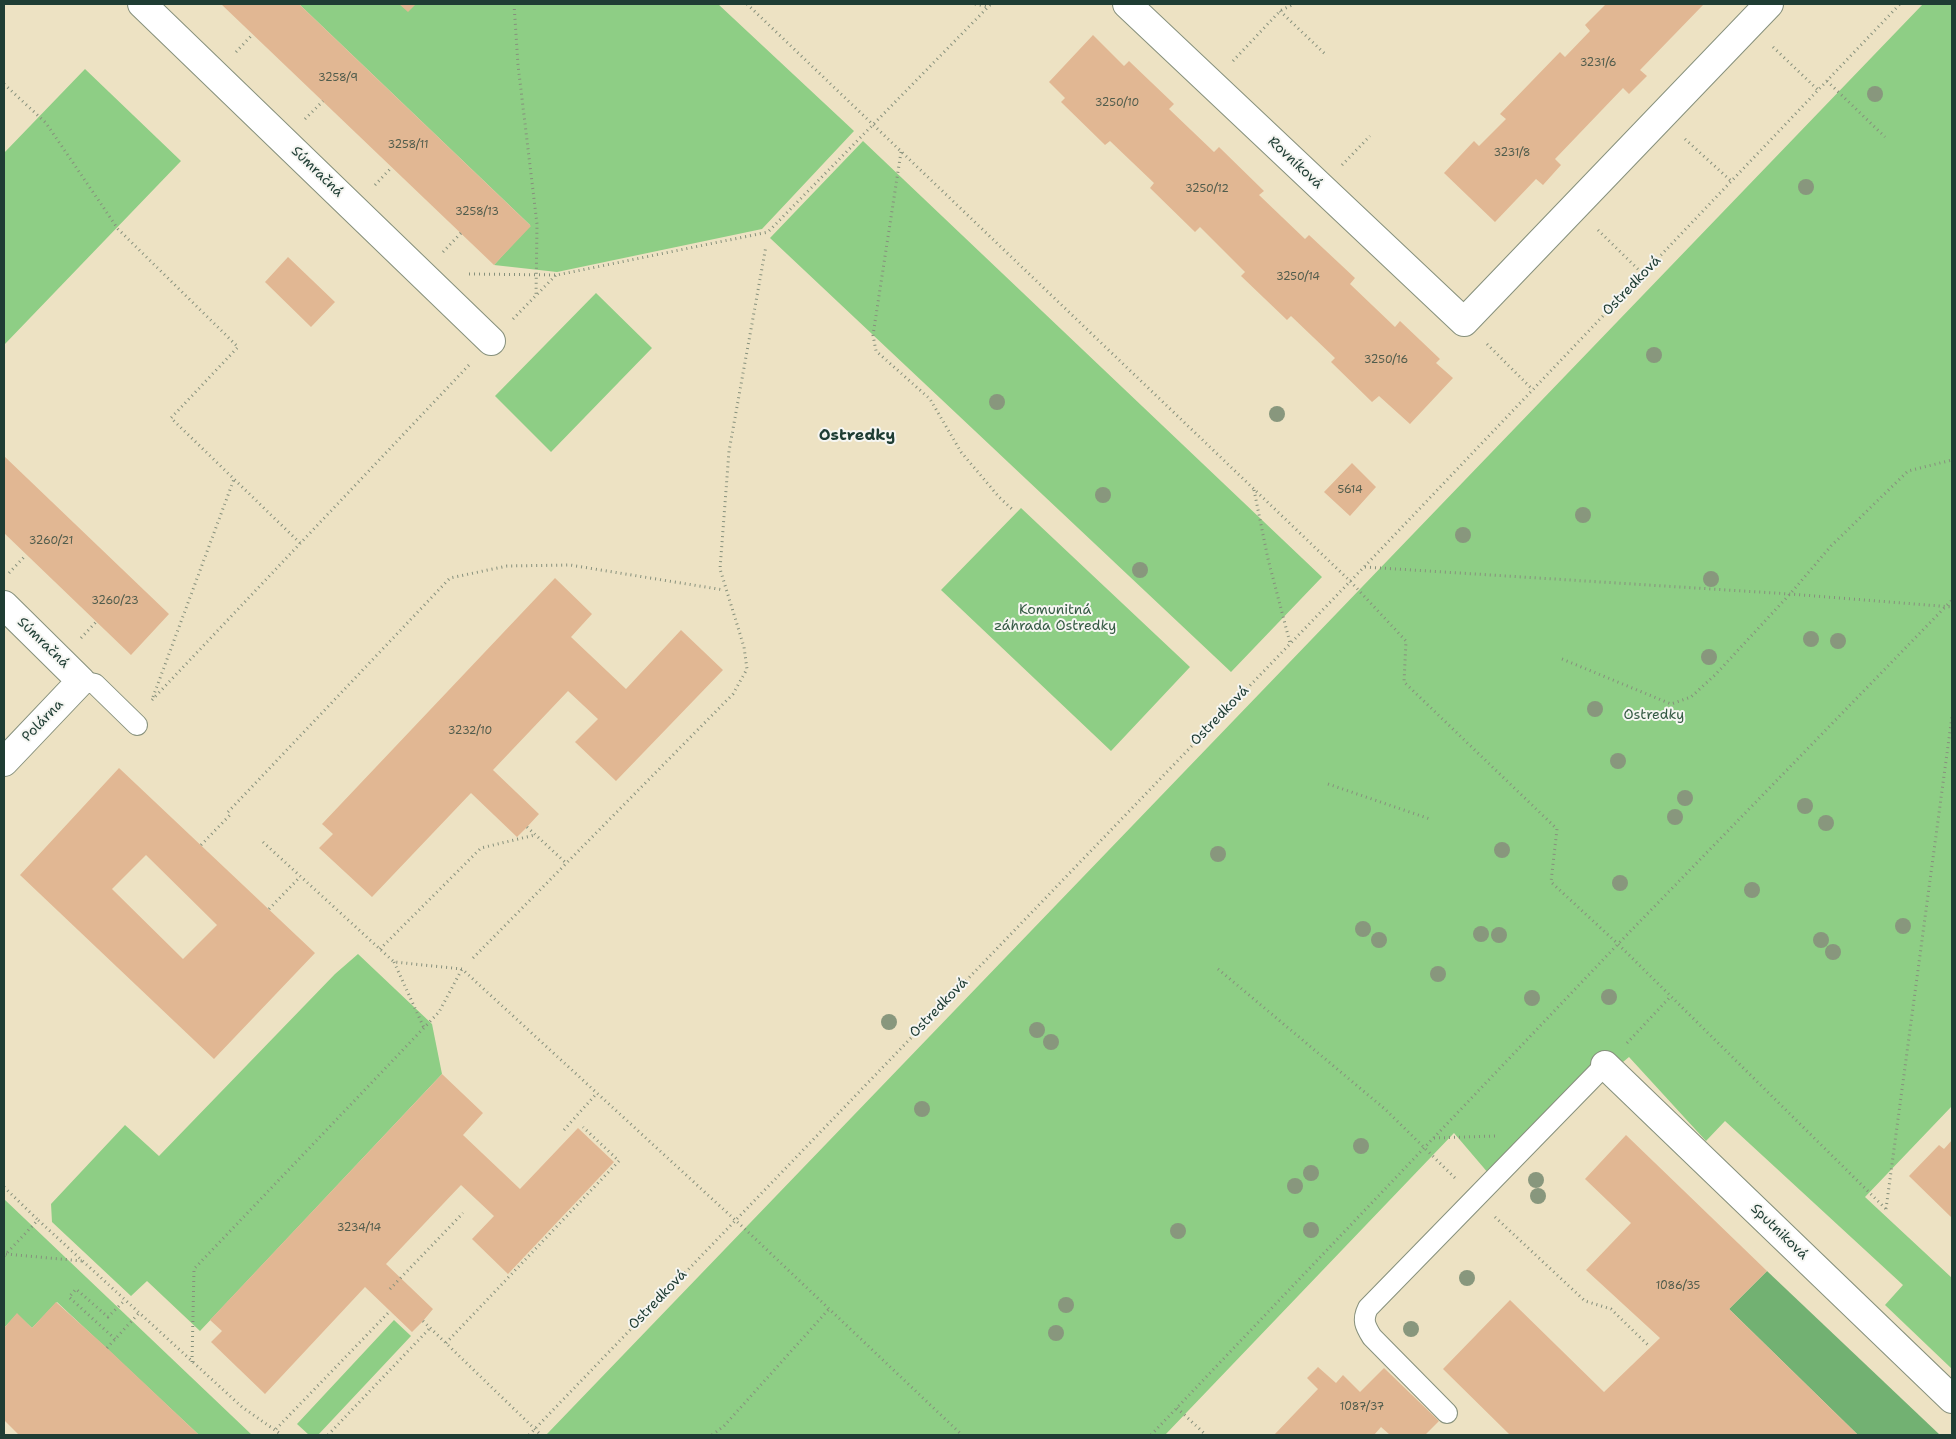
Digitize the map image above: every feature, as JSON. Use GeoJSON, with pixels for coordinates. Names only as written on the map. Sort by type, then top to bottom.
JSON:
{"type":"FeatureCollection","features":[{"type":"Feature","properties":{"kind":"street","name":"Súmračná"},"geometry":{"type":"LineString","coordinates":[[142,4],[491,341]]}},
{"type":"Feature","properties":{"kind":"street","name":"Rovníková"},"geometry":{"type":"LineString","coordinates":[[1127,4],[1464,322]]}},
{"type":"Feature","properties":{"kind":"street"},"geometry":{"type":"LineString","coordinates":[[1464,322],[1769,4]]}},
{"type":"Feature","properties":{"kind":"street","name":"Súmračná"},"geometry":{"type":"LineString","coordinates":[[4,605],[81,681]]}},
{"type":"Feature","properties":{"kind":"street","name":"Polárna"},"geometry":{"type":"LineString","coordinates":[[4,762],[81,681]]}},
{"type":"Feature","properties":{"kind":"street","name":"Sputniková"},"geometry":{"type":"LineString","coordinates":[[1605,1065],[1952,1399]]}},
{"type":"Feature","properties":{"kind":"lane"},"geometry":{"type":"LineString","coordinates":[[81,681],[95,684],[135,723]]}},
{"type":"Feature","properties":{"kind":"lane"},"geometry":{"type":"LineString","coordinates":[[1447,1413],[1372,1337],[1365,1326],[1364,1317],[1368,1308],[1605,1065]]}},
{"type":"Feature","properties":{"kind":"path"},"geometry":{"type":"LineString","coordinates":[[514,4],[518,65],[537,224],[536,297]]}},
{"type":"Feature","properties":{"kind":"path"},"geometry":{"type":"LineString","coordinates":[[747,4],[1350,581],[1406,641],[1404,682],[1557,829],[1551,882],[1618,944],[1886,1209],[1952,716]]}},
{"type":"Feature","properties":{"kind":"path"},"geometry":{"type":"LineString","coordinates":[[975,4],[989,5]]}},
{"type":"Feature","properties":{"kind":"path"},"geometry":{"type":"LineString","coordinates":[[1211,84],[1280,11],[1294,4]]}},
{"type":"Feature","properties":{"kind":"path","name":"Ostredková"},"geometry":{"type":"LineString","coordinates":[[529,1435],[1364,567],[1900,4]]}},
{"type":"Feature","properties":{"kind":"path"},"geometry":{"type":"LineString","coordinates":[[422,274],[557,275],[768,232],[872,123],[989,5]]}},
{"type":"Feature","properties":{"kind":"path"},"geometry":{"type":"LineString","coordinates":[[1280,11],[1325,54]]}},
{"type":"Feature","properties":{"kind":"path"},"geometry":{"type":"LineString","coordinates":[[1749,24],[1818,90]]}},
{"type":"Feature","properties":{"kind":"path"},"geometry":{"type":"LineString","coordinates":[[1827,81],[1885,136]]}},
{"type":"Feature","properties":{"kind":"path"},"geometry":{"type":"LineString","coordinates":[[4,84],[46,124],[118,229],[238,347],[171,418],[301,544]]}},
{"type":"Feature","properties":{"kind":"path"},"geometry":{"type":"LineString","coordinates":[[1661,116],[1731,181]]}},
{"type":"Feature","properties":{"kind":"path"},"geometry":{"type":"LineString","coordinates":[[1321,187],[1370,136]]}},
{"type":"Feature","properties":{"kind":"path"},"geometry":{"type":"LineString","coordinates":[[901,151],[873,335],[876,351],[930,399],[960,452],[999,498],[1013,510]]}},
{"type":"Feature","properties":{"kind":"path"},"geometry":{"type":"LineString","coordinates":[[1574,207],[1643,274]]}},
{"type":"Feature","properties":{"kind":"path"},"geometry":{"type":"LineString","coordinates":[[473,958],[733,694],[747,669],[744,647],[724,590],[720,570],[729,451],[766,246]]}},
{"type":"Feature","properties":{"kind":"path"},"geometry":{"type":"LineString","coordinates":[[135,723],[152,700],[491,341],[557,275]]}},
{"type":"Feature","properties":{"kind":"path"},"geometry":{"type":"LineString","coordinates":[[1464,322],[1533,390]]}},
{"type":"Feature","properties":{"kind":"path"},"geometry":{"type":"LineString","coordinates":[[1562,659],[1670,704],[1691,697],[1790,594],[1831,546],[1908,471],[1952,460]]}},
{"type":"Feature","properties":{"kind":"path"},"geometry":{"type":"LineString","coordinates":[[152,700],[234,479]]}},
{"type":"Feature","properties":{"kind":"path"},"geometry":{"type":"LineString","coordinates":[[1254,490],[1268,558],[1290,643]]}},
{"type":"Feature","properties":{"kind":"path"},"geometry":{"type":"LineString","coordinates":[[4,579],[26,555]]}},
{"type":"Feature","properties":{"kind":"path"},"geometry":{"type":"LineString","coordinates":[[201,845],[450,578],[507,566],[570,565],[724,590]]}},
{"type":"Feature","properties":{"kind":"path"},"geometry":{"type":"LineString","coordinates":[[1364,567],[1790,594],[1952,607]]}},
{"type":"Feature","properties":{"kind":"path"},"geometry":{"type":"LineString","coordinates":[[1152,1435],[1618,944],[1952,600]]}},
{"type":"Feature","properties":{"kind":"path"},"geometry":{"type":"LineString","coordinates":[[1328,784],[1430,819]]}},
{"type":"Feature","properties":{"kind":"path"},"geometry":{"type":"LineString","coordinates":[[527,827],[566,863]]}},
{"type":"Feature","properties":{"kind":"path"},"geometry":{"type":"LineString","coordinates":[[380,950],[481,848],[535,835]]}},
{"type":"Feature","properties":{"kind":"path"},"geometry":{"type":"LineString","coordinates":[[263,842],[394,962],[424,1028]]}},
{"type":"Feature","properties":{"kind":"path"},"geometry":{"type":"LineString","coordinates":[[269,909],[300,877]]}},
{"type":"Feature","properties":{"kind":"path"},"geometry":{"type":"LineString","coordinates":[[394,962],[462,968],[962,1435]]}},
{"type":"Feature","properties":{"kind":"path"},"geometry":{"type":"LineString","coordinates":[[192,1362],[194,1269],[439,1012],[462,968]]}},
{"type":"Feature","properties":{"kind":"path"},"geometry":{"type":"LineString","coordinates":[[1218,969],[1296,1032],[1386,1110],[1475,1198],[1585,1301],[1611,1310],[1650,1347]]}},
{"type":"Feature","properties":{"kind":"path"},"geometry":{"type":"LineString","coordinates":[[1605,1065],[1671,996]]}},
{"type":"Feature","properties":{"kind":"path"},"geometry":{"type":"LineString","coordinates":[[564,1130],[597,1093]]}},
{"type":"Feature","properties":{"kind":"path"},"geometry":{"type":"LineString","coordinates":[[446,1343],[619,1161],[583,1127]]}},
{"type":"Feature","properties":{"kind":"path"},"geometry":{"type":"LineString","coordinates":[[1433,1138],[1536,1135]]}},
{"type":"Feature","properties":{"kind":"path"},"geometry":{"type":"LineString","coordinates":[[4,1187],[242,1407],[282,1435]]}},
{"type":"Feature","properties":{"kind":"path"},"geometry":{"type":"LineString","coordinates":[[390,1289],[463,1213]]}},
{"type":"Feature","properties":{"kind":"path"},"geometry":{"type":"LineString","coordinates":[[5,1255],[38,1220]]}},
{"type":"Feature","properties":{"kind":"path"},"geometry":{"type":"LineString","coordinates":[[5,1255],[83,1261]]}},
{"type":"Feature","properties":{"kind":"path"},"geometry":{"type":"LineString","coordinates":[[115,1339],[69,1297],[76,1288],[108,1317],[125,1300]]}},
{"type":"Feature","properties":{"kind":"path"},"geometry":{"type":"LineString","coordinates":[[712,1435],[724,1426],[829,1310]]}},
{"type":"Feature","properties":{"kind":"path"},"geometry":{"type":"LineString","coordinates":[[276,1429],[390,1311]]}},
{"type":"Feature","properties":{"kind":"path"},"geometry":{"type":"LineString","coordinates":[[107,1348],[139,1313]]}},
{"type":"Feature","properties":{"kind":"path"},"geometry":{"type":"LineString","coordinates":[[423,1321],[540,1435]]}},
{"type":"Feature","properties":{"kind":"path"},"geometry":{"type":"LineString","coordinates":[[328,1435],[430,1328]]}},
{"type":"Feature","properties":{"kind":"path"},"geometry":{"type":"LineString","coordinates":[[1177,1408],[1206,1435]]}},
{"type":"Feature","properties":{"kind":"green space"},"geometry":{"type":"Polygon","coordinates":[[[299,4],[718,4],[854,131],[762,229],[557,272],[494,265],[530,225],[299,4]]]}},
{"type":"Feature","properties":{"kind":"green space","name":"Ostredky"},"geometry":{"type":"Polygon","coordinates":[[[1923,4],[1952,4],[1952,1106],[1865,1197],[1952,1278],[1952,1369],[1885,1305],[1903,1285],[1725,1121],[1706,1141],[1629,1057],[1489,1174],[1454,1133],[1165,1435],[546,1435],[1923,4]]]}},
{"type":"Feature","properties":{"kind":"green space"},"geometry":{"type":"Polygon","coordinates":[[[85,69],[181,161],[4,345],[4,153],[85,69]]]}},
{"type":"Feature","properties":{"kind":"green space"},"geometry":{"type":"Polygon","coordinates":[[[863,141],[1322,577],[1231,672],[770,238],[863,141]]]}},
{"type":"Feature","properties":{"kind":"green space"},"geometry":{"type":"Polygon","coordinates":[[[596,293],[652,348],[551,452],[495,396],[596,293]]]}},
{"type":"Feature","properties":{"kind":"green space","name":"Komunitná záhrada Ostredky"},"geometry":{"type":"Polygon","coordinates":[[[1021,508],[1190,667],[1111,751],[941,590],[1021,508]]]}},
{"type":"Feature","properties":{"kind":"green space"},"geometry":{"type":"Polygon","coordinates":[[[358,954],[432,1024],[442,1074],[200,1331],[147,1281],[131,1296],[52,1222],[51,1204],[125,1125],[159,1156],[335,974],[358,954]]]}},
{"type":"Feature","properties":{"kind":"green space"},"geometry":{"type":"Polygon","coordinates":[[[4,1199],[252,1435],[199,1435],[57,1302],[32,1328],[17,1314],[4,1328],[4,1199]]]}},
{"type":"Feature","properties":{"kind":"green space"},"geometry":{"type":"Polygon","coordinates":[[[1767,1271],[1940,1435],[1858,1435],[1729,1309],[1767,1271]]]}},
{"type":"Feature","properties":{"kind":"green space"},"geometry":{"type":"Polygon","coordinates":[[[394,1320],[411,1336],[318,1435],[309,1435],[297,1424],[394,1320]]]}},
{"type":"Feature","properties":{"kind":"building"},"geometry":{"type":"Polygon","coordinates":[[[221,4],[299,4],[531,226],[494,265],[221,4]]]}},
{"type":"Feature","properties":{"kind":"building"},"geometry":{"type":"Polygon","coordinates":[[[399,4],[416,4],[408,12],[399,4]]]}},
{"type":"Feature","properties":{"kind":"building"},"geometry":{"type":"Polygon","coordinates":[[[1606,4],[1704,4],[1640,70],[1647,76],[1629,94],[1623,88],[1555,159],[1561,165],[1543,185],[1536,179],[1495,222],[1444,173],[1474,141],[1479,146],[1506,119],[1500,114],[1560,52],[1565,57],[1590,31],[1585,25],[1606,4]]]}},
{"type":"Feature","properties":{"kind":"building"},"geometry":{"type":"Polygon","coordinates":[[[1093,35],[1124,66],[1129,61],[1174,104],[1169,109],[1214,152],[1219,147],[1264,191],[1259,195],[1305,239],[1309,235],[1355,278],[1350,284],[1395,327],[1400,321],[1440,359],[1436,363],[1453,378],[1410,424],[1379,396],[1372,402],[1331,362],[1335,358],[1291,316],[1287,320],[1241,276],[1245,272],[1200,227],[1195,232],[1150,188],[1154,183],[1110,141],[1105,145],[1061,102],[1065,98],[1049,82],[1093,35]]]}},
{"type":"Feature","properties":{"kind":"building"},"geometry":{"type":"Polygon","coordinates":[[[288,257],[335,302],[311,327],[265,282],[288,257]]]}},
{"type":"Feature","properties":{"kind":"building"},"geometry":{"type":"Polygon","coordinates":[[[4,456],[169,614],[131,655],[4,533],[4,456]]]}},
{"type":"Feature","properties":{"kind":"building"},"geometry":{"type":"Polygon","coordinates":[[[1352,463],[1376,487],[1350,516],[1324,492],[1352,463]]]}},
{"type":"Feature","properties":{"kind":"building"},"geometry":{"type":"Polygon","coordinates":[[[555,578],[592,614],[571,637],[626,689],[681,630],[723,670],[616,781],[575,742],[598,719],[568,691],[493,770],[539,814],[527,827],[517,837],[471,793],[372,897],[319,848],[333,834],[322,824],[555,578]]]}},
{"type":"Feature","properties":{"kind":"building"},"geometry":{"type":"Polygon","coordinates":[[[119,768],[315,953],[214,1059],[20,875],[119,768]],[[146,855],[112,889],[183,959],[217,925],[146,855]]]}},
{"type":"Feature","properties":{"kind":"building"},"geometry":{"type":"Polygon","coordinates":[[[442,1074],[483,1113],[463,1135],[520,1189],[578,1128],[614,1162],[508,1274],[472,1239],[494,1216],[461,1185],[386,1264],[433,1309],[423,1321],[412,1332],[365,1287],[265,1394],[211,1342],[222,1331],[210,1320],[442,1074]]]}},
{"type":"Feature","properties":{"kind":"building"},"geometry":{"type":"Polygon","coordinates":[[[1626,1135],[1767,1271],[1729,1309],[1858,1435],[1510,1435],[1443,1369],[1510,1300],[1604,1392],[1660,1338],[1586,1270],[1631,1223],[1585,1179],[1626,1135]]]}},
{"type":"Feature","properties":{"kind":"building"},"geometry":{"type":"Polygon","coordinates":[[[1952,1140],[1952,1218],[1909,1176],[1939,1145],[1944,1149],[1952,1140]]]}},
{"type":"Feature","properties":{"kind":"building"},"geometry":{"type":"Polygon","coordinates":[[[56,1302],[199,1435],[19,1435],[4,1420],[4,1328],[17,1313],[32,1328],[56,1302]]]}},
{"type":"Feature","properties":{"kind":"building"},"geometry":{"type":"Polygon","coordinates":[[[1318,1367],[1336,1383],[1343,1375],[1360,1392],[1384,1368],[1439,1421],[1425,1435],[1390,1435],[1381,1427],[1374,1435],[1274,1435],[1318,1389],[1307,1378],[1318,1367]]]}},
{"type":"Feature","properties":{"kind":"district","name":"Ostredky"},"geometry":{"type":"Point","coordinates":[857,436]}}]}
